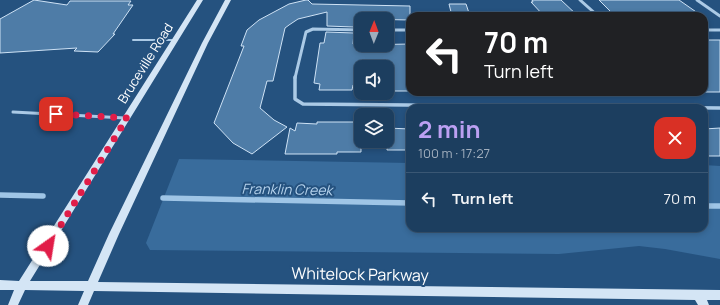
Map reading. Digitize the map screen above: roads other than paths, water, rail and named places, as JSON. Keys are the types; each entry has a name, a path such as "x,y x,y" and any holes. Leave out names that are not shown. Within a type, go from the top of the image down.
{"main road":[{"name":"Bruceville Road","path":"13,305 22,285 200,0"},
{"path":"82,305 202,50 228,0"},
{"name":"Whitelock Parkway","path":"0,285 720,295"},
{"path":"698,295 704,305"}],"street":[{"path":"580,0 594,12"},
{"path":"697,0 720,16"},
{"path":"354,30 314,29 306,32 293,88 295,99 303,104 406,106"},
{"path":"394,30 406,30"},
{"path":"708,30 720,30"},
{"path":"708,108 720,108"}],"lane":[{"path":"133,40 176,40"},
{"path":"13,112 127,118"}],"waterway":[{"name":"Franklin Creek","path":"0,195 43,196"},
{"name":"Franklin Creek","path":"163,198 406,203"},
{"name":"Franklin Creek","path":"708,206 720,206"}]}
